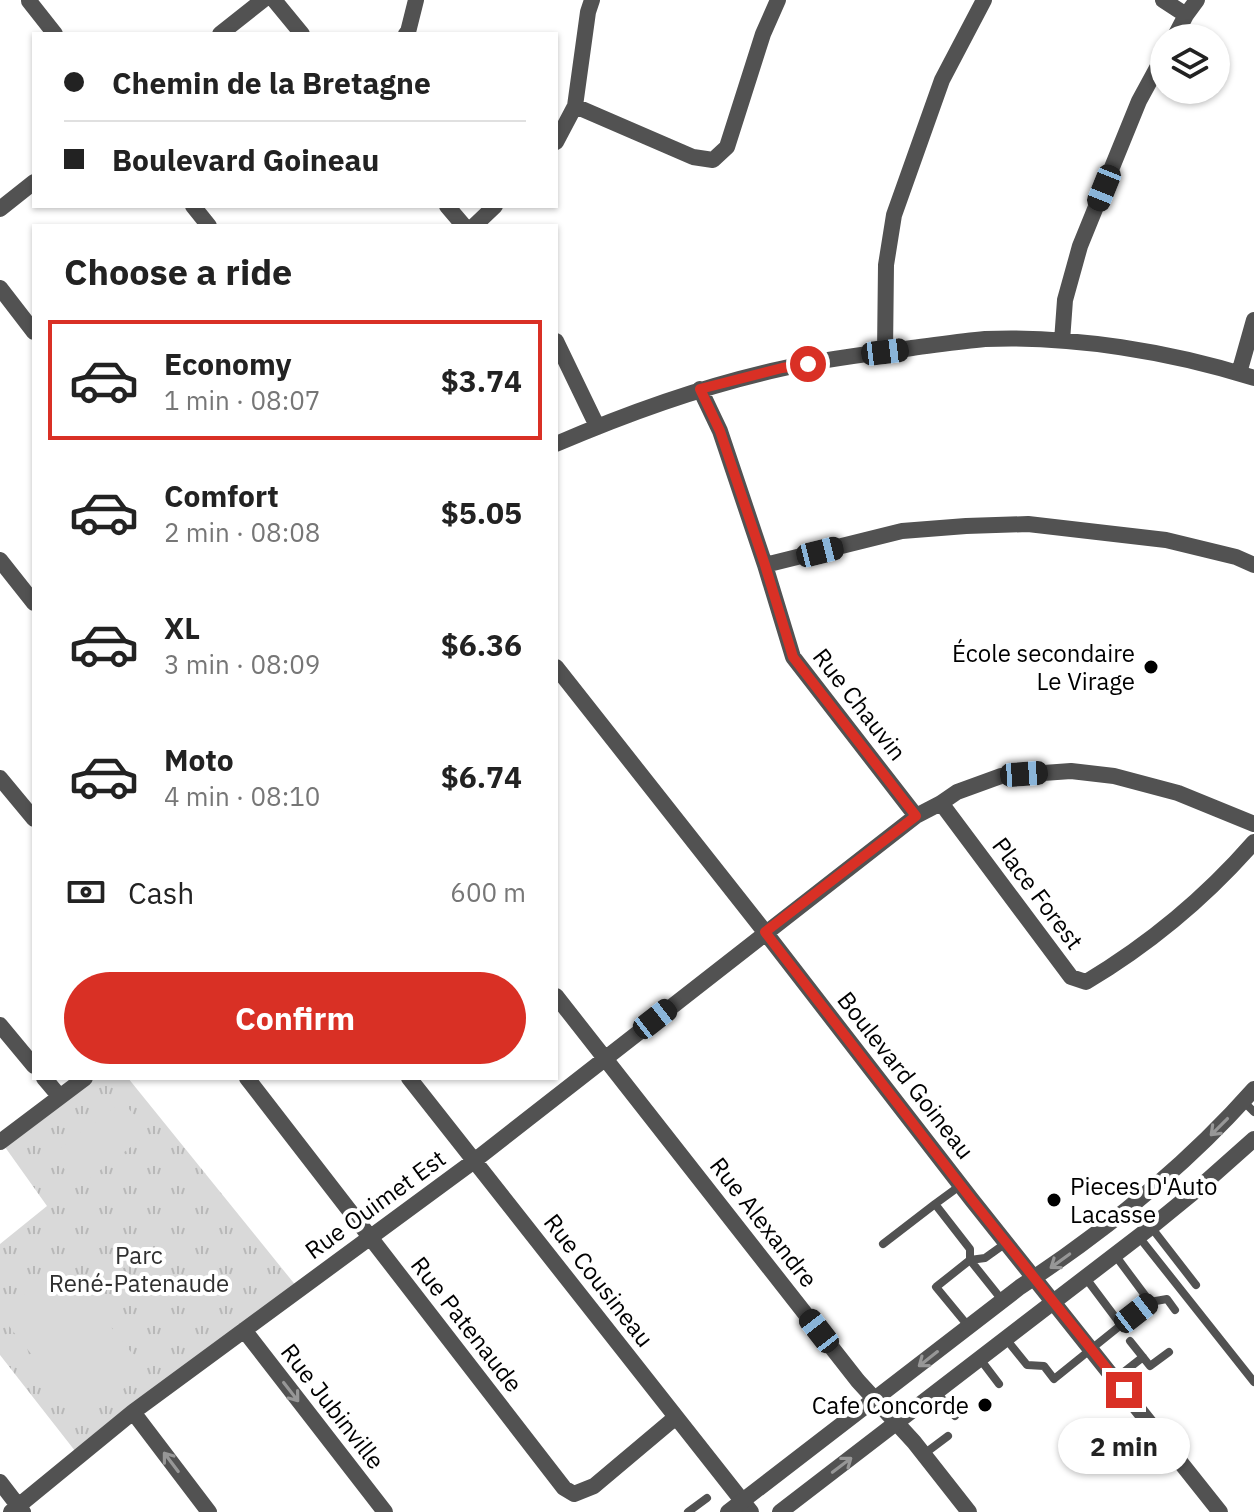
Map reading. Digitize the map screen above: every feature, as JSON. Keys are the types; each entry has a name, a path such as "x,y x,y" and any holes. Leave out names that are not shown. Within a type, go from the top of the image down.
{"street":[{"path":"223,32 263,0"},
{"path":"274,0 300,32"},
{"path":"408,32 416,0"},
{"path":"558,138 575,106 592,0"},
{"path":"575,106 693,157 713,160 727,147 763,34 778,0"},
{"path":"885,352 886,265 894,215 942,80 984,0"},
{"path":"1163,0 1186,15"},
{"path":"1181,24 1197,0"},
{"path":"29,1 53,32"},
{"path":"1062,341 1065,300 1080,246 1150,81"},
{"path":"0,209 32,184"},
{"path":"195,208 207,224"},
{"path":"449,208 462,224"},
{"path":"476,224 493,208"},
{"path":"0,288 32,329"},
{"path":"558,443 700,389 782,368 985,339 1062,341 1165,354 1247,376 1254,320"},
{"path":"558,345 597,426"},
{"name":"Rue Chauvin","path":"700,389 720,431 793,657 916,816"},
{"path":"765,565 902,531 1028,524 1166,540 1236,557 1254,565"},
{"path":"0,560 32,600"},
{"name":"Boulevard Goineau","path":"558,672 1220,1512"},
{"name":"Rue Ouimet Est","path":"18,1510 133,1412 474,1161 916,816 957,792 1001,776 1071,771 1114,776 1178,793 1254,824"},
{"path":"0,778 32,817"},
{"name":"Place Forest","path":"941,803 1071,977 1086,982 1123,960 1197,900 1229,871 1254,842"},
{"name":"Rue Alexandre","path":"558,999 858,1381 924,1454 969,1512"},
{"path":"0,1025 32,1064"},
{"path":"46,1080 60,1097"},
{"path":"0,1142 82,1080"},
{"name":"Rue Patenaude","path":"249,1080 564,1488 574,1494 594,1486 676,1417"},
{"name":"Rue Cousineau","path":"411,1080 747,1506"},
{"path":"728,1512 747,1506 875,1399 1002,1301 1055,1265 1156,1185 1250,1101"},
{"path":"780,1512 1115,1255 1254,1139"},
{"name":"Rue Jubinville","path":"244,1330 385,1512"},
{"path":"133,1412 209,1512"},
{"path":"0,1482 18,1510"}],"lane":[{"path":"883,1244 961,1185"},
{"path":"935,1204 970,1249 970,1260 1002,1301"},
{"path":"1144,1232 1196,1285"},
{"path":"1144,1232 1254,1382"},
{"path":"969,1327 936,1287 970,1260 985,1258 1006,1242"},
{"path":"1115,1255 1150,1302"},
{"path":"1085,1277 1121,1325"},
{"path":"1006,1339 1027,1365 1044,1366 1054,1379 1150,1302 1167,1299 1175,1310"},
{"path":"1130,1341 1150,1366 1169,1352"},
{"path":"1115,1379 1143,1357"},
{"path":"980,1359 999,1384"},
{"path":"937,1392 955,1416"},
{"path":"924,1454 948,1436"},
{"path":"691,1511 707,1498"}],"green space":[{"name":"Parc René-Patenaude","path":"84,1080 130,1080 297,1287 79,1456 0,1355 0,1244 47,1206 0,1140"},
{"path":"123,1101 148,1134 78,1187 53,1154"},
{"path":"61,1264 146,1371 84,1420 0,1315"}],"place":[{"name":"École secondaire Le Virage","path":"1151,667"},
{"name":"Pieces D'Auto Lacasse","path":"1054,1200"},
{"name":"Cafe Concorde","path":"985,1405"}],"route":[{"path":"808,364 700,389 720,431 793,657 916,816 765,932 972,1200 1124,1390"}]}
